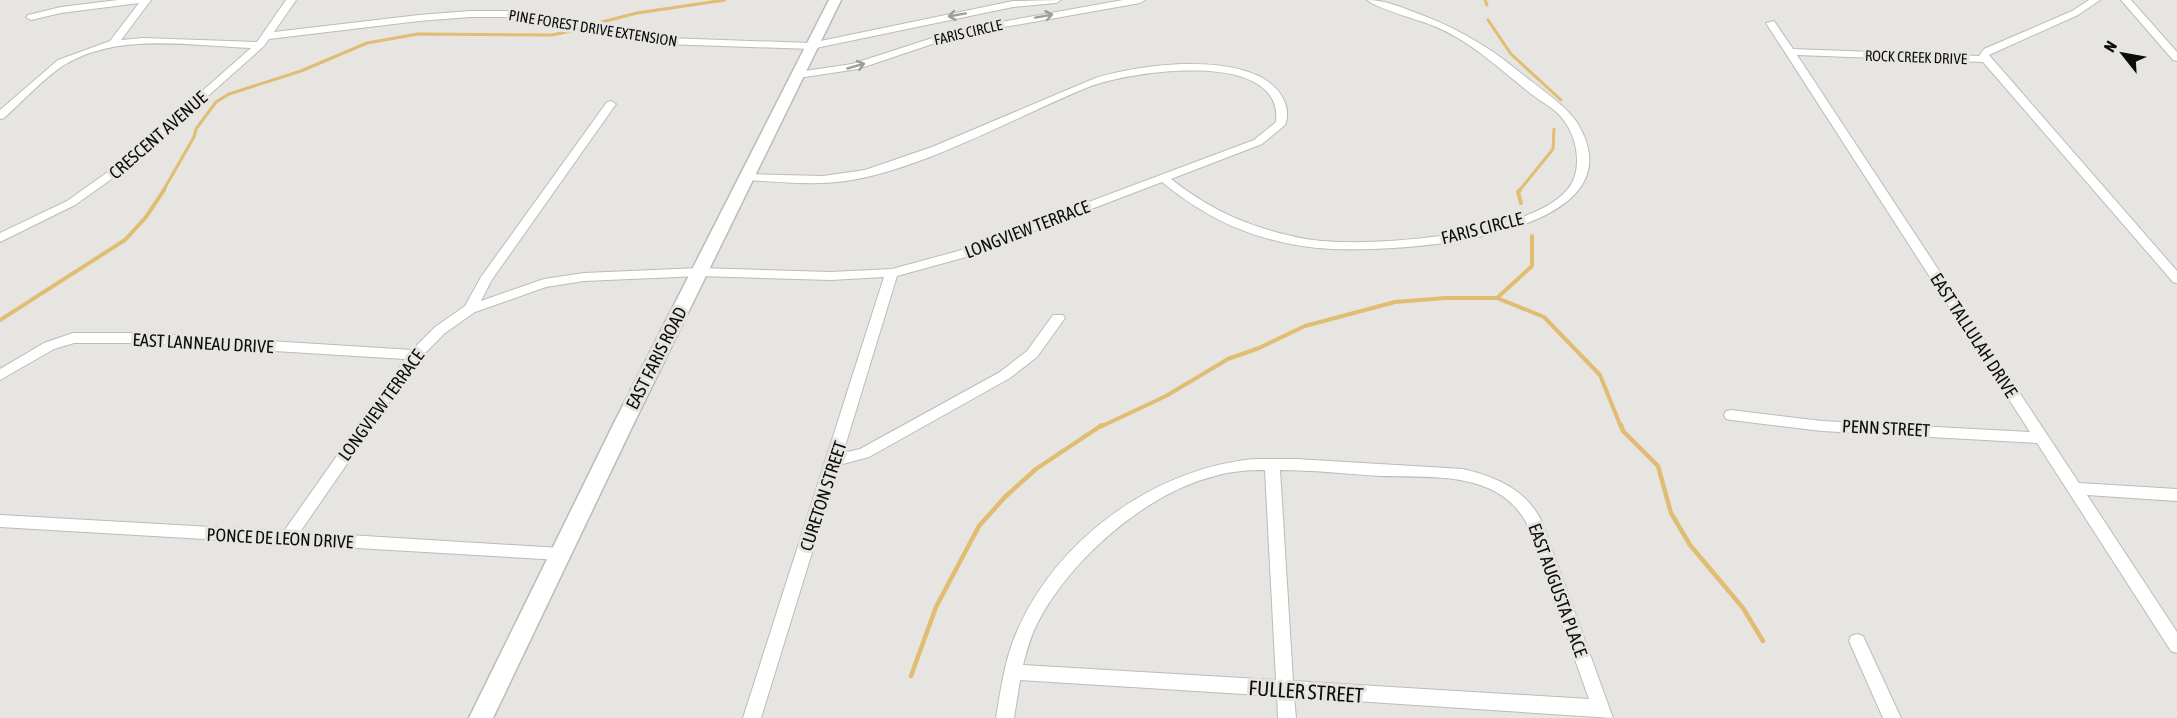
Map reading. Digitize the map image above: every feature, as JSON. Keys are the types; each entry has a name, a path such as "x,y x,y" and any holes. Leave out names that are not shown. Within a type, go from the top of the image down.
{"main road":[{"name":"EAST FARIS ROAD","path":"481,718 835,0"}],"street":[{"path":"31,17 61,10 140,0"},
{"path":"114,42 146,0"},
{"name":"CRESCENT AVENUE","path":"0,238 71,203 101,184 260,45 291,0"},
{"name":"FARIS CIRCLE","path":"811,46 1013,4 1056,0"},
{"name":"FARIS CIRCLE","path":"798,75 854,66 919,44 978,29 1140,0"},
{"name":"FARIS CIRCLE","path":"1162,178 1204,208 1229,220 1286,240 1328,245 1406,244 1470,234 1532,216 1558,203 1572,192 1579,180 1583,163 1577,135 1567,115 1501,63 1455,32 1372,0"},
{"name":"ROCK CREEK DRIVE","path":"1788,52 1986,59 1984,55 1988,51 2075,13 2095,0"},
{"path":"2126,0 2177,58"},
{"name":"PINE FOREST DRIVE EXTENSION","path":"268,36 419,18 501,14 550,20 666,41 811,46"},
{"name":"EAST TALLULAH DRIVE","path":"1771,23 2177,646"},
{"path":"0,116 62,62 88,50 114,42 260,45"},
{"path":"1986,59 2177,279"},
{"name":"LONGVIEW TERRACE","path":"288,538 415,355 440,330 470,309 555,281 584,277 700,272 809,276 892,273 962,254 1258,142 1273,132 1281,123 1283,112 1281,99 1266,85 1235,72 1198,68 1132,72 1089,84 904,162 870,172 836,179 813,180 746,177"},
{"path":"470,309 485,280 611,104"},
{"name":"CURETON STREET","path":"752,718 892,273"},
{"path":"834,461 864,453 1005,375 1032,354 1058,318"},
{"name":"EAST LANNEAU DRIVE","path":"0,375 49,346 73,338 142,338 415,355"},
{"name":"PENN STREET","path":"1731,415 1822,426 2042,438"},
{"path":"1272,465 1287,718"},
{"name":"EAST AUGUSTA PLACE","path":"1005,718 1020,644 1032,616 1047,593 1074,560 1120,518 1145,499 1169,487 1213,470 1272,465 1451,472 1470,476 1499,487 1516,499 1530,515 1602,713"},
{"path":"2074,488 2177,495"},
{"name":"PONCE DE LEON DRIVE","path":"0,521 560,554"},
{"path":"1857,641 1892,718"},
{"name":"FULLER STREET","path":"1013,672 1602,713"}],"waterway":[{"path":"594,24 637,13 725,0"},
{"path":"1485,0 1487,5"},
{"path":"1488,20 1511,54 1561,100"},
{"path":"163,191 194,137 196,129 216,102 229,94 301,71 367,43 418,34 552,35 576,30"},
{"path":"1519,191 1553,149 1554,129"},
{"path":"0,320 125,240 146,217 164,190"},
{"path":"1519,191 1521,203"},
{"path":"1497,298 1532,266 1532,236"},
{"path":"1100,427 1166,396 1228,359 1259,348 1305,326 1395,302 1446,298 1497,298"},
{"path":"1497,298 1544,317 1600,375 1621,427"},
{"path":"911,676 936,607 979,526 1005,497 1036,469 1102,425"},
{"path":"1621,425 1623,431 1658,466 1671,513 1690,545 1743,608 1763,641"}]}
